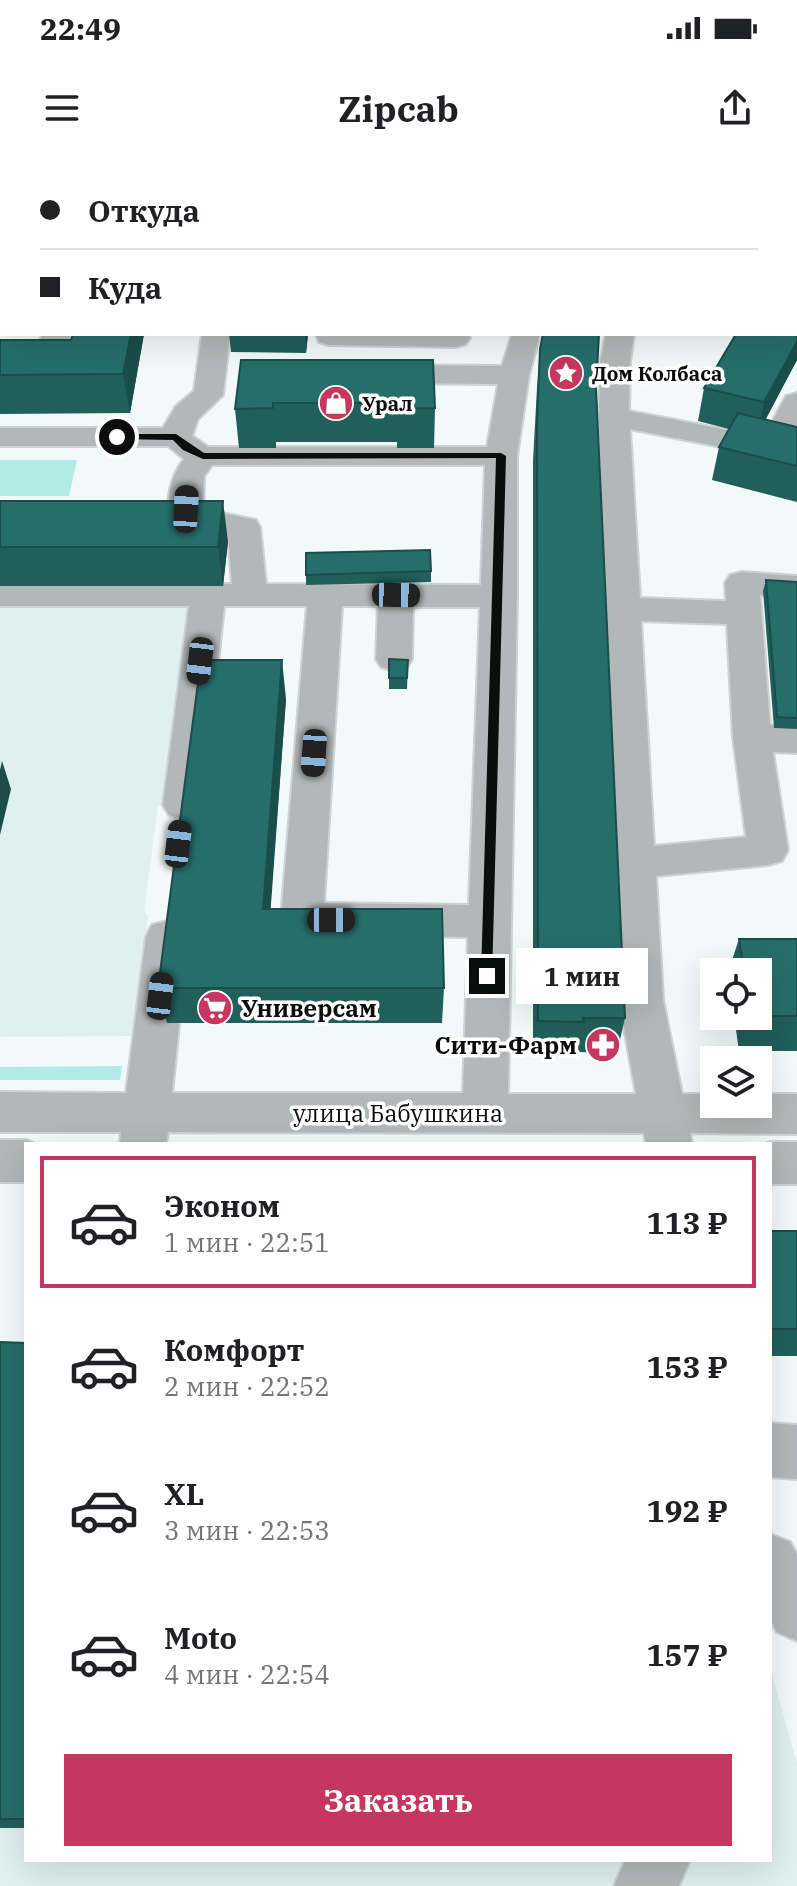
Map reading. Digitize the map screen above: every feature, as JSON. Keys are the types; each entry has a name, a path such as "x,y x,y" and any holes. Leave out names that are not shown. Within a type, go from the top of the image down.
{"street":[{"path":"0,357 30,356 53,345 56,336"},
{"path":"176,437 179,421 193,405 208,395 226,373 217,336"},
{"path":"485,1113 488,921 500,596 501,456 514,375 525,336"},
{"path":"620,336 615,362 614,419 641,1000 667,1129"},
{"path":"332,351 456,338"},
{"path":"332,351 514,375"},
{"path":"614,419 646,421 785,450 797,402"},
{"path":"0,437 176,437 186,448 203,456 501,456"},
{"path":"203,456 188,475 186,516 244,527 250,594"},
{"path":"634,863 768,850 752,737 742,583 797,587"},
{"path":"0,595 208,593 500,596"},
{"path":"179,835 208,593"},
{"path":"325,595 302,919 488,921"},
{"path":"394,659 396,595"},
{"path":"625,609 744,613"},
{"path":"752,737 797,740"},
{"path":"145,1128 172,898"},
{"name":"улица Бабушкина","path":"0,1112 145,1128 485,1113 667,1129 797,1114"},
{"path":"0,1161 24,1161"},
{"path":"772,1163 797,1163"},
{"path":"772,1450 797,1452"},
{"path":"772,1566 797,1612"},
{"path":"646,1886 658,1862"}],"shaded area":[{"path":"0,460 77,460 69,496 0,496"},
{"path":"190,604 165,804 158,806 144,911 148,916 132,1036 0,1037 0,607"},
{"path":"122,1066 120,1080 0,1080 0,1067"},
{"path":"0,1371 24,1371 24,1862 772,1862 772,1674 797,1764 797,1886 0,1886"}],"building":[{"path":"72,336 131,336 123,374 0,375 0,340 71,340"},
{"path":"543,336 599,336 596,388 625,1018 583,1018 584,1022 538,1021 537,422"},
{"path":"735,336 797,336 797,342 764,402 704,388"},
{"path":"241,360 433,360 435,408 397,409 397,403 273,403 273,408 235,409"},
{"path":"738,413 797,427 797,466 719,447"},
{"path":"0,501 223,501 218,547 0,547"},
{"path":"430,550 431,571 306,575 306,553"},
{"path":"766,580 797,582 797,718 777,717"},
{"path":"389,659 408,660 407,678 389,678"},
{"path":"201,660 282,660 263,909 442,909 444,988 158,988"},
{"path":"739,939 797,939 797,1016 772,1016 772,958 742,958"},
{"path":"772,1231 797,1231 797,1329 772,1329"},
{"path":"0,1342 24,1343 24,1819 0,1819"}],"place":[{"name":"Дом Колбаса","path":"566,373"},
{"name":"Урал","path":"336,403"},
{"name":"Универсам","path":"215,1008"},
{"name":"Сити-Фарм","path":"603,1045"}],"route":[{"path":"117,437 176,437 186,448 203,456 501,456 500,596 487,976"}]}
